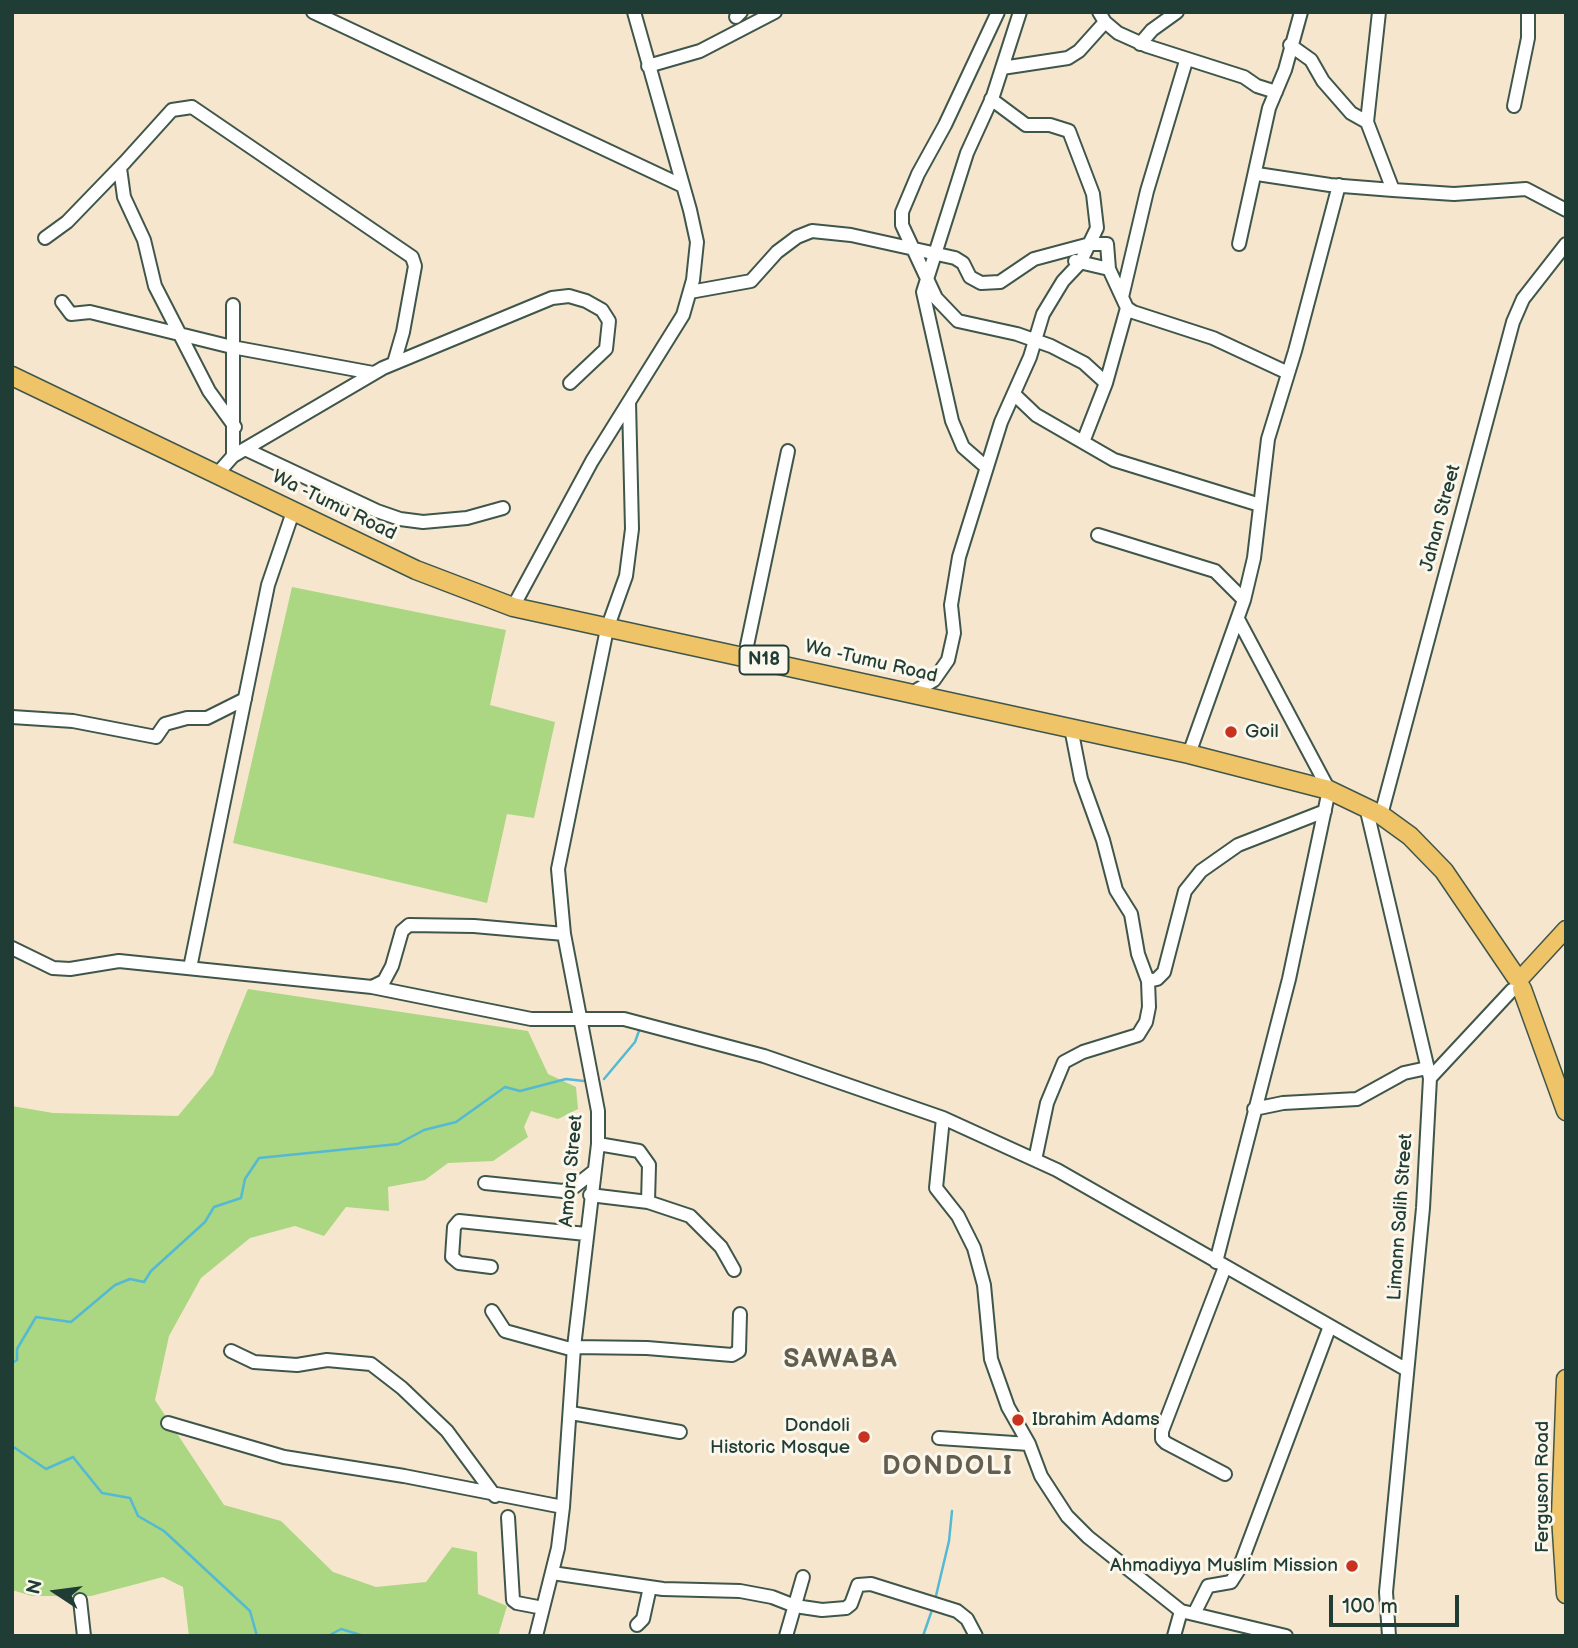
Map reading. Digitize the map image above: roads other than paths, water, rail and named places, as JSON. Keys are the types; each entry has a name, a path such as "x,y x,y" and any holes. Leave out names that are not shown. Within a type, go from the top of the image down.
{"highway":[{"name":"Wa -Tumu Road","path":"12,376 218,472 416,570 513,607 607,629 746,655 1189,754 1329,790 1374,811 1410,836 1444,872 1493,942 1517,984"},
{"name":"N18","path":"1517,984 1538,1030 1566,1111"},
{"name":"Ferguson Road","path":"1566,1379 1561,1516 1566,1594"}],"main road":[{"path":"1517,984 1566,929"}],"street":[{"path":"313,12 684,186"},
{"path":"513,607 592,461 683,315 690,292 697,242 684,186 634,12"},
{"path":"648,66 700,51 775,12"},
{"path":"998,12 902,212 902,225 936,298 958,321 1035,340 1084,363 1107,383"},
{"path":"986,467 963,447 952,421 925,312 923,292 933,253 967,153 992,99 1020,12"},
{"path":"1140,44 1152,30 1177,12"},
{"path":"1239,244 1257,174 1260,141 1285,70 1301,12"},
{"path":"1379,12 1367,122 1393,190"},
{"path":"1514,106 1528,38 1528,12"},
{"path":"1002,68 1068,58 1079,51 1102,17 1140,44 1186,61 1244,77 1257,86 1276,92"},
{"path":"1290,45 1311,60 1323,80 1350,113 1367,122"},
{"path":"1083,442 1107,383 1147,191 1186,61"},
{"path":"912,693 934,680 948,660 954,633 951,605 959,557 1001,422 1015,395 1043,314 1063,281 1080,262 1097,228 1097,213 1069,131 1050,125 1026,125 992,99"},
{"path":"45,239 67,222 172,110 192,107 412,257 415,266 403,332 394,363"},
{"path":"120,168 124,197 144,240 155,286 209,391 235,426"},
{"path":"1257,174 1339,185 1454,194 1526,189 1566,210"},
{"path":"1189,754 1244,600 1254,558 1268,439 1286,372 1298,340 1339,185"},
{"path":"690,292 751,281 776,253 812,231 911,248 960,260 974,281 994,284 1034,259 1090,244 1107,244 1109,269 1124,302 1155,321 1213,338 1286,372"},
{"name":"Jahan Street","path":"1374,811 1513,322 1523,299 1566,244"},
{"path":"1056,255 1109,269"},
{"path":"218,472 233,456 373,373 525,307 569,296 602,310 609,321 610,331 606,349 570,383"},
{"path":"62,302 71,314 90,312 233,347 373,373"},
{"path":"233,305 233,456"},
{"path":"1015,395 1037,415 1114,460 1260,505"},
{"name":"Amora Street","path":"536,1636 552,1573 564,1507 574,1349 598,1144 598,1111 564,934 558,869 607,629 626,576 632,529 629,402"},
{"path":"246,449 377,511 400,519 422,522 467,518 503,508"},
{"path":"746,655 788,451"},
{"path":"190,968 268,585 294,509"},
{"path":"1098,535 1215,571 1244,600"},
{"path":"1225,1474 1166,1443 1162,1439 1161,1431 1220,1264 1254,1109 1289,979 1329,790 1238,619"},
{"path":"12,717 73,720 156,737 165,724 187,718 206,718 245,699"},
{"path":"1035,1160 1047,1103 1064,1062 1083,1052 1138,1035 1146,1022 1149,1007 1148,981 1138,954 1131,914 1116,890 1103,840 1081,779 1071,728"},
{"path":"1148,981 1157,979 1164,972 1185,891 1201,871 1238,845 1325,811"},
{"name":"Limann Salih Street","path":"1374,811 1428,1073 1423,1208 1385,1592 1389,1636"},
{"path":"372,987 384,981 393,966 402,931 409,925 449,924 564,934"},
{"path":"12,942 12,948 53,968 71,969 120,961 372,987 531,1019 624,1018 764,1056 943,1118 1035,1160 1407,1370"},
{"path":"1254,1109 1283,1103 1357,1099 1404,1073 1428,1073 1517,984"},
{"path":"943,1118 936,1188 958,1216 974,1248 984,1286 991,1359 1007,1407 1029,1444 1041,1476 1067,1516 1088,1537 1188,1612 1286,1636"},
{"path":"598,1144 639,1151 645,1157 649,1165 648,1202"},
{"path":"485,1183 563,1191 575,1188 593,1172"},
{"path":"590,1195 648,1202 690,1216 721,1247 734,1270"},
{"path":"491,1267 459,1263 452,1257 454,1227 459,1221 586,1234"},
{"path":"492,1311 505,1331 574,1349 647,1348 732,1355 739,1351 740,1314"},
{"path":"1174,1636 1208,1586 1231,1583 1238,1571 1330,1326"},
{"path":"231,1351 254,1362 297,1365 327,1360 370,1364 402,1388 447,1431 495,1496"},
{"path":"571,1413 680,1432"},
{"path":"168,1423 284,1457 404,1476 495,1496 564,1507"},
{"path":"939,1438 1029,1444"},
{"path":"508,1517 513,1600 543,1608"},
{"path":"552,1573 650,1587 740,1591 772,1597 795,1606 822,1610 846,1608 851,1604 858,1585 871,1584 957,1611 967,1619 976,1636"},
{"path":"786,1636 803,1577"},
{"path":"637,1625 643,1619 650,1587"},
{"path":"80,1600 84,1636"}],"waterway":[{"path":"604,1079 635,1042 640,1028"},
{"path":"12,1363 17,1360 17,1349 36,1317 71,1322 115,1285 130,1279 144,1282 151,1271 205,1222 214,1207 241,1198 245,1179 259,1158 398,1144 424,1130 456,1122 505,1087 520,1091 566,1079 584,1081"},
{"path":"12,1446 46,1469 73,1457 102,1493 130,1498 138,1516 164,1531 250,1611 257,1636"},
{"path":"935,1600 949,1541 952,1511"},
{"path":"923,1636 933,1607"},
{"path":"328,1636 341,1629 364,1636"}],"place":[{"name":"Goil","path":"1231,732"},
{"name":"Ibrahim Adams","path":"1018,1420"},
{"name":"Dondoli Historic Mosque","path":"864,1437"},
{"name":"Ahmadiyya Muslim Mission","path":"1352,1566"}],"district":[{"name":"SAWABA","path":"841,1360"},
{"name":"DONDOLI","path":"948,1467"}]}
